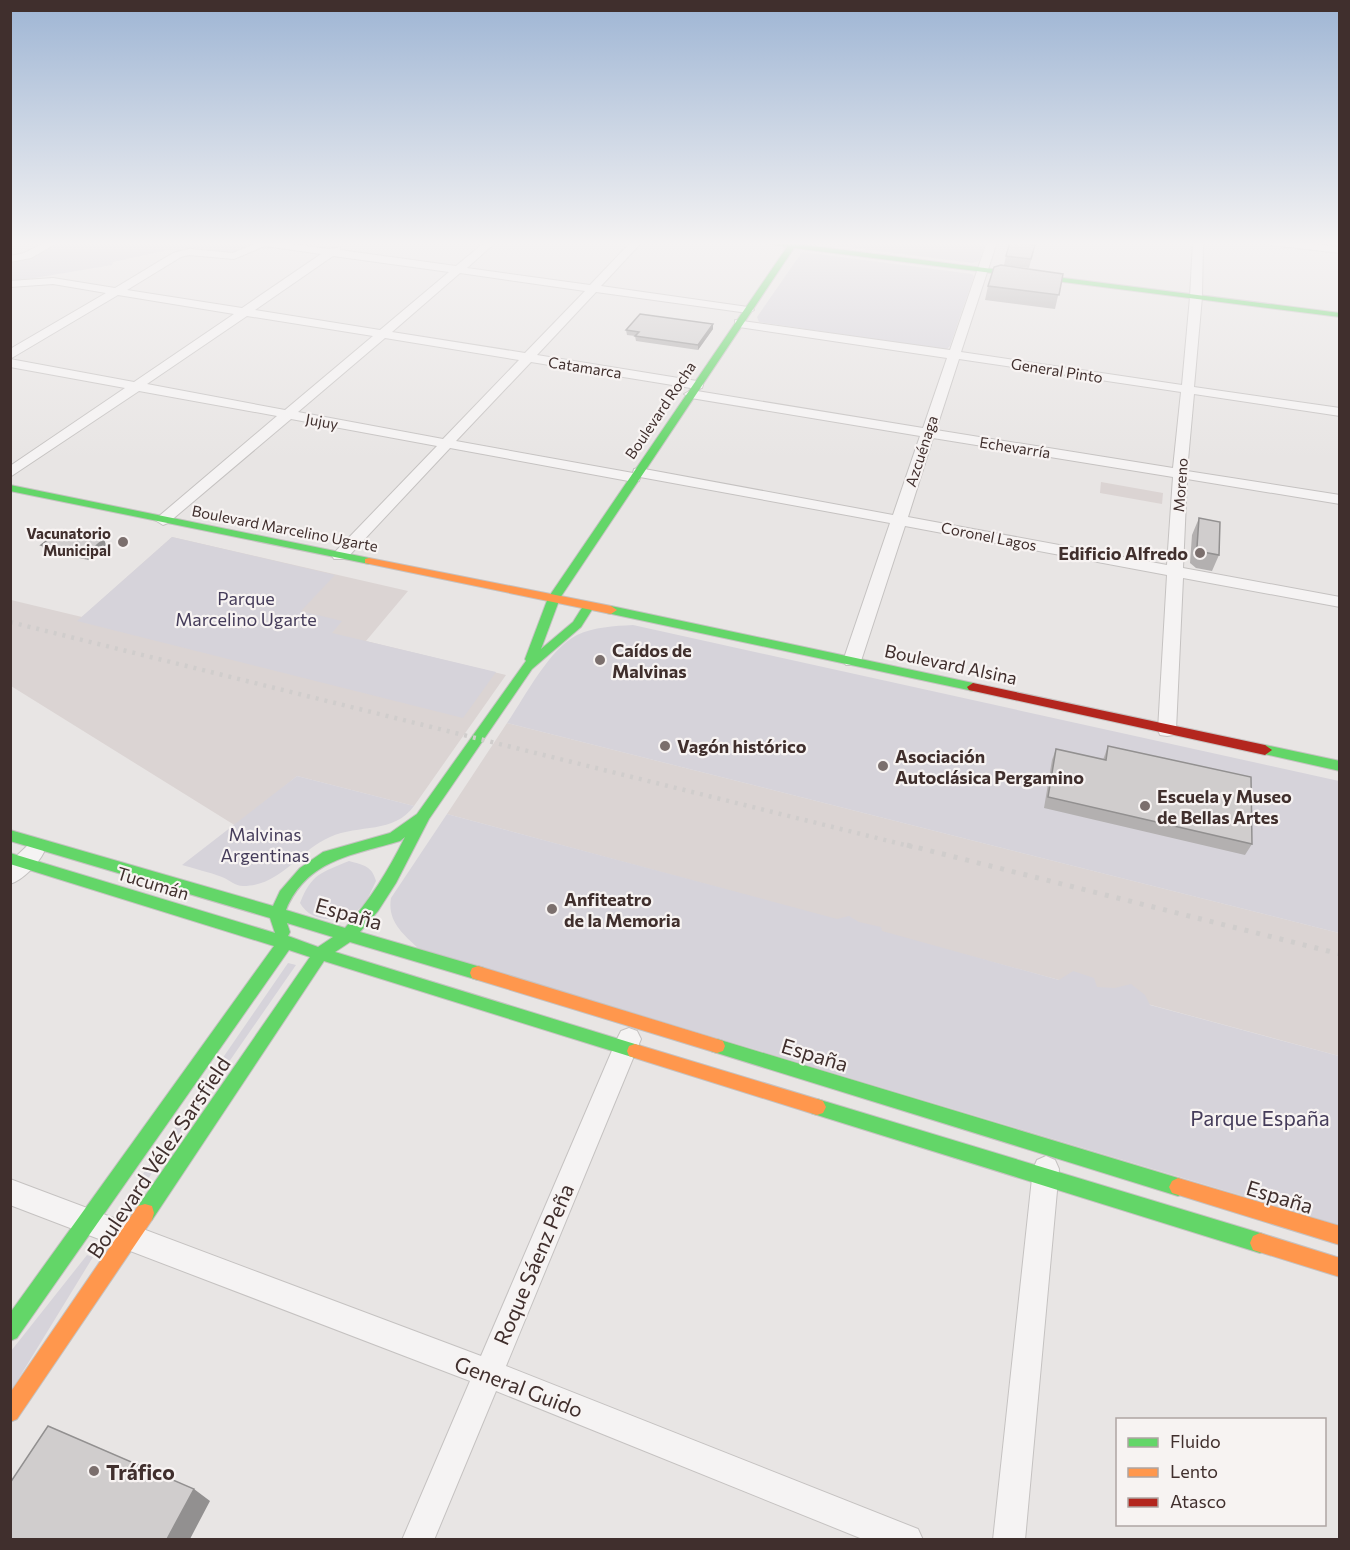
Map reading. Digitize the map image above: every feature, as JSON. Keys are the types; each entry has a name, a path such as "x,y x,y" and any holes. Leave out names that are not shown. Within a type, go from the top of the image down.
{"main road":[{"name":"Boulevard Rocha","path":"528,666 554,598 745,314"},
{"name":"Boulevard Marcelino Ugarte","path":"10,488 554,598"},
{"name":"Boulevard Alsina","path":"554,598 1340,766"},
{"path":"286,942 277,915 285,895 315,864 339,851 395,837 423,816 528,666 577,624 589,605"},
{"name":"Boulevard Vélez Sarsfield","path":"10,1412 321,953 349,934 374,907 423,816"},
{"name":"Tucumán","path":"10,835 277,915"},
{"name":"Tucumán","path":"15,865 286,942"},
{"name":"España","path":"277,915 349,934 631,1035 1045,1177 1340,1268"},
{"name":"Boulevard Vélez Sarsfield","path":"10,1331 286,942"},
{"name":"España","path":"286,942 1049,1147 1340,1236"}],"street":[{"path":"10,355 78,314"},
{"path":"10,473 241,314"},
{"name":"Catamarca","path":"259,314 528,358 694,389"},
{"path":"163,520 405,314"},
{"path":"340,556 569,314"},
{"name":"Azcuénaga","path":"852,661 968,314"},
{"name":"Moreno","path":"1167,729 1180,474 1195,314"},
{"name":"General Pinto","path":"739,323 1340,412"},
{"name":"Jujuy","path":"10,363 446,444 636,475"},
{"name":"Echevarría","path":"694,389 927,432 1340,500"},
{"name":"Coronel Lagos","path":"636,475 899,520 1340,602"},
{"path":"15,865 41,844"},
{"name":"Roque Sáenz Peña","path":"418,1539 631,1035"},
{"path":"1009,1539 1049,1147"},
{"name":"General Guido","path":"10,1192 487,1373 907,1539"}],"shaded area":[{"path":"1101,482 1163,493 1162,504 1100,493"},
{"path":"172,537 408,591 366,641 506,675 414,806 297,776 236,826 11,686 11,600 82,617"},
{"path":"507,723 1339,933 1339,1056 447,814"}],"green space":[{"path":"759,314 961,314 947,349 759,322 757,317"},
{"name":"Parque Marcelino Ugarte","path":"172,537 335,575 301,611 342,621 332,633 496,672 463,718 77,621"},
{"path":"633,625 1339,781 1339,933 507,723 547,662 567,642 590,630"},
{"name":"Malvinas Argentinas","path":"297,776 414,806 397,821 330,837 309,850 279,874 256,884 240,886 217,875 182,865"},
{"name":"Parque España","path":"447,814 837,919 849,916 859,922 881,927 882,931 1059,980 1073,971 1094,978 1097,987 1115,988 1131,984 1145,995 1150,1005 1339,1056 1339,1225 418,948 397,926 391,914 391,898"},
{"path":"349,861 367,867 376,881 362,906 347,916 329,919 312,915 305,910 300,903 313,880 318,875"},
{"path":"288,963 296,965 130,1205 123,1203"},
{"path":"87,1255 93,1257 11,1391 11,1351"}],"building":[{"path":"640,314 713,324 698,345 635,336 639,332 626,330"},
{"path":"1199,518 1220,522 1219,555 1203,552 1197,547"},
{"path":"60,530 104,539 85,555 41,545"},
{"name":"Escuela y Museo de Bellas Artes","path":"1108,746 1251,777 1252,844 1048,797 1056,749 1106,760"},
{"name":"Tráfico","path":"48,1426 194,1489 167,1539 10,1539 10,1483"}],"railway":[{"path":"10,622 913,847"},
{"path":"907,845 1340,954"}],"traffic: fast":[{"path":"531,659 554,598 745,314"},
{"path":"1335,314 1340,315"},
{"path":"10,488 369,561"},
{"path":"145,1213 321,953 349,934 373,907 391,879 423,816 528,666 577,624 589,605"},
{"path":"611,610 973,687"},
{"path":"1265,750 1340,766"},
{"path":"282,932 277,915 285,895 305,872 328,856 395,837 420,818"},
{"path":"10,835 478,973"},
{"path":"10,858 635,1051"},
{"path":"10,1331 286,942"},
{"path":"717,1046 1178,1187"},
{"path":"817,1107 1260,1243"}],"traffic: slow":[{"path":"369,561 611,610"},
{"path":"478,973 717,1046"},
{"path":"635,1051 817,1107"},
{"path":"1178,1187 1340,1236"},
{"path":"10,1412 145,1213"},
{"path":"1260,1243 1340,1268"}],"traffic: jam":[{"path":"973,687 1265,750"}],"place":[{"name":"Vacunatorio Municipal","path":"123,542"},
{"name":"Edificio Alfredo","path":"1200,553"},
{"name":"Caídos de Malvinas","path":"600,660"},
{"name":"Vagón histórico","path":"665,746"},
{"name":"Asociación Autoclásica Pergamino","path":"883,766"},
{"name":"Escuela y Museo de Bellas Artes","path":"1145,806"},
{"name":"Anfiteatro de la Memoria","path":"552,909"},
{"name":"Tráfico","path":"94,1471"}]}
